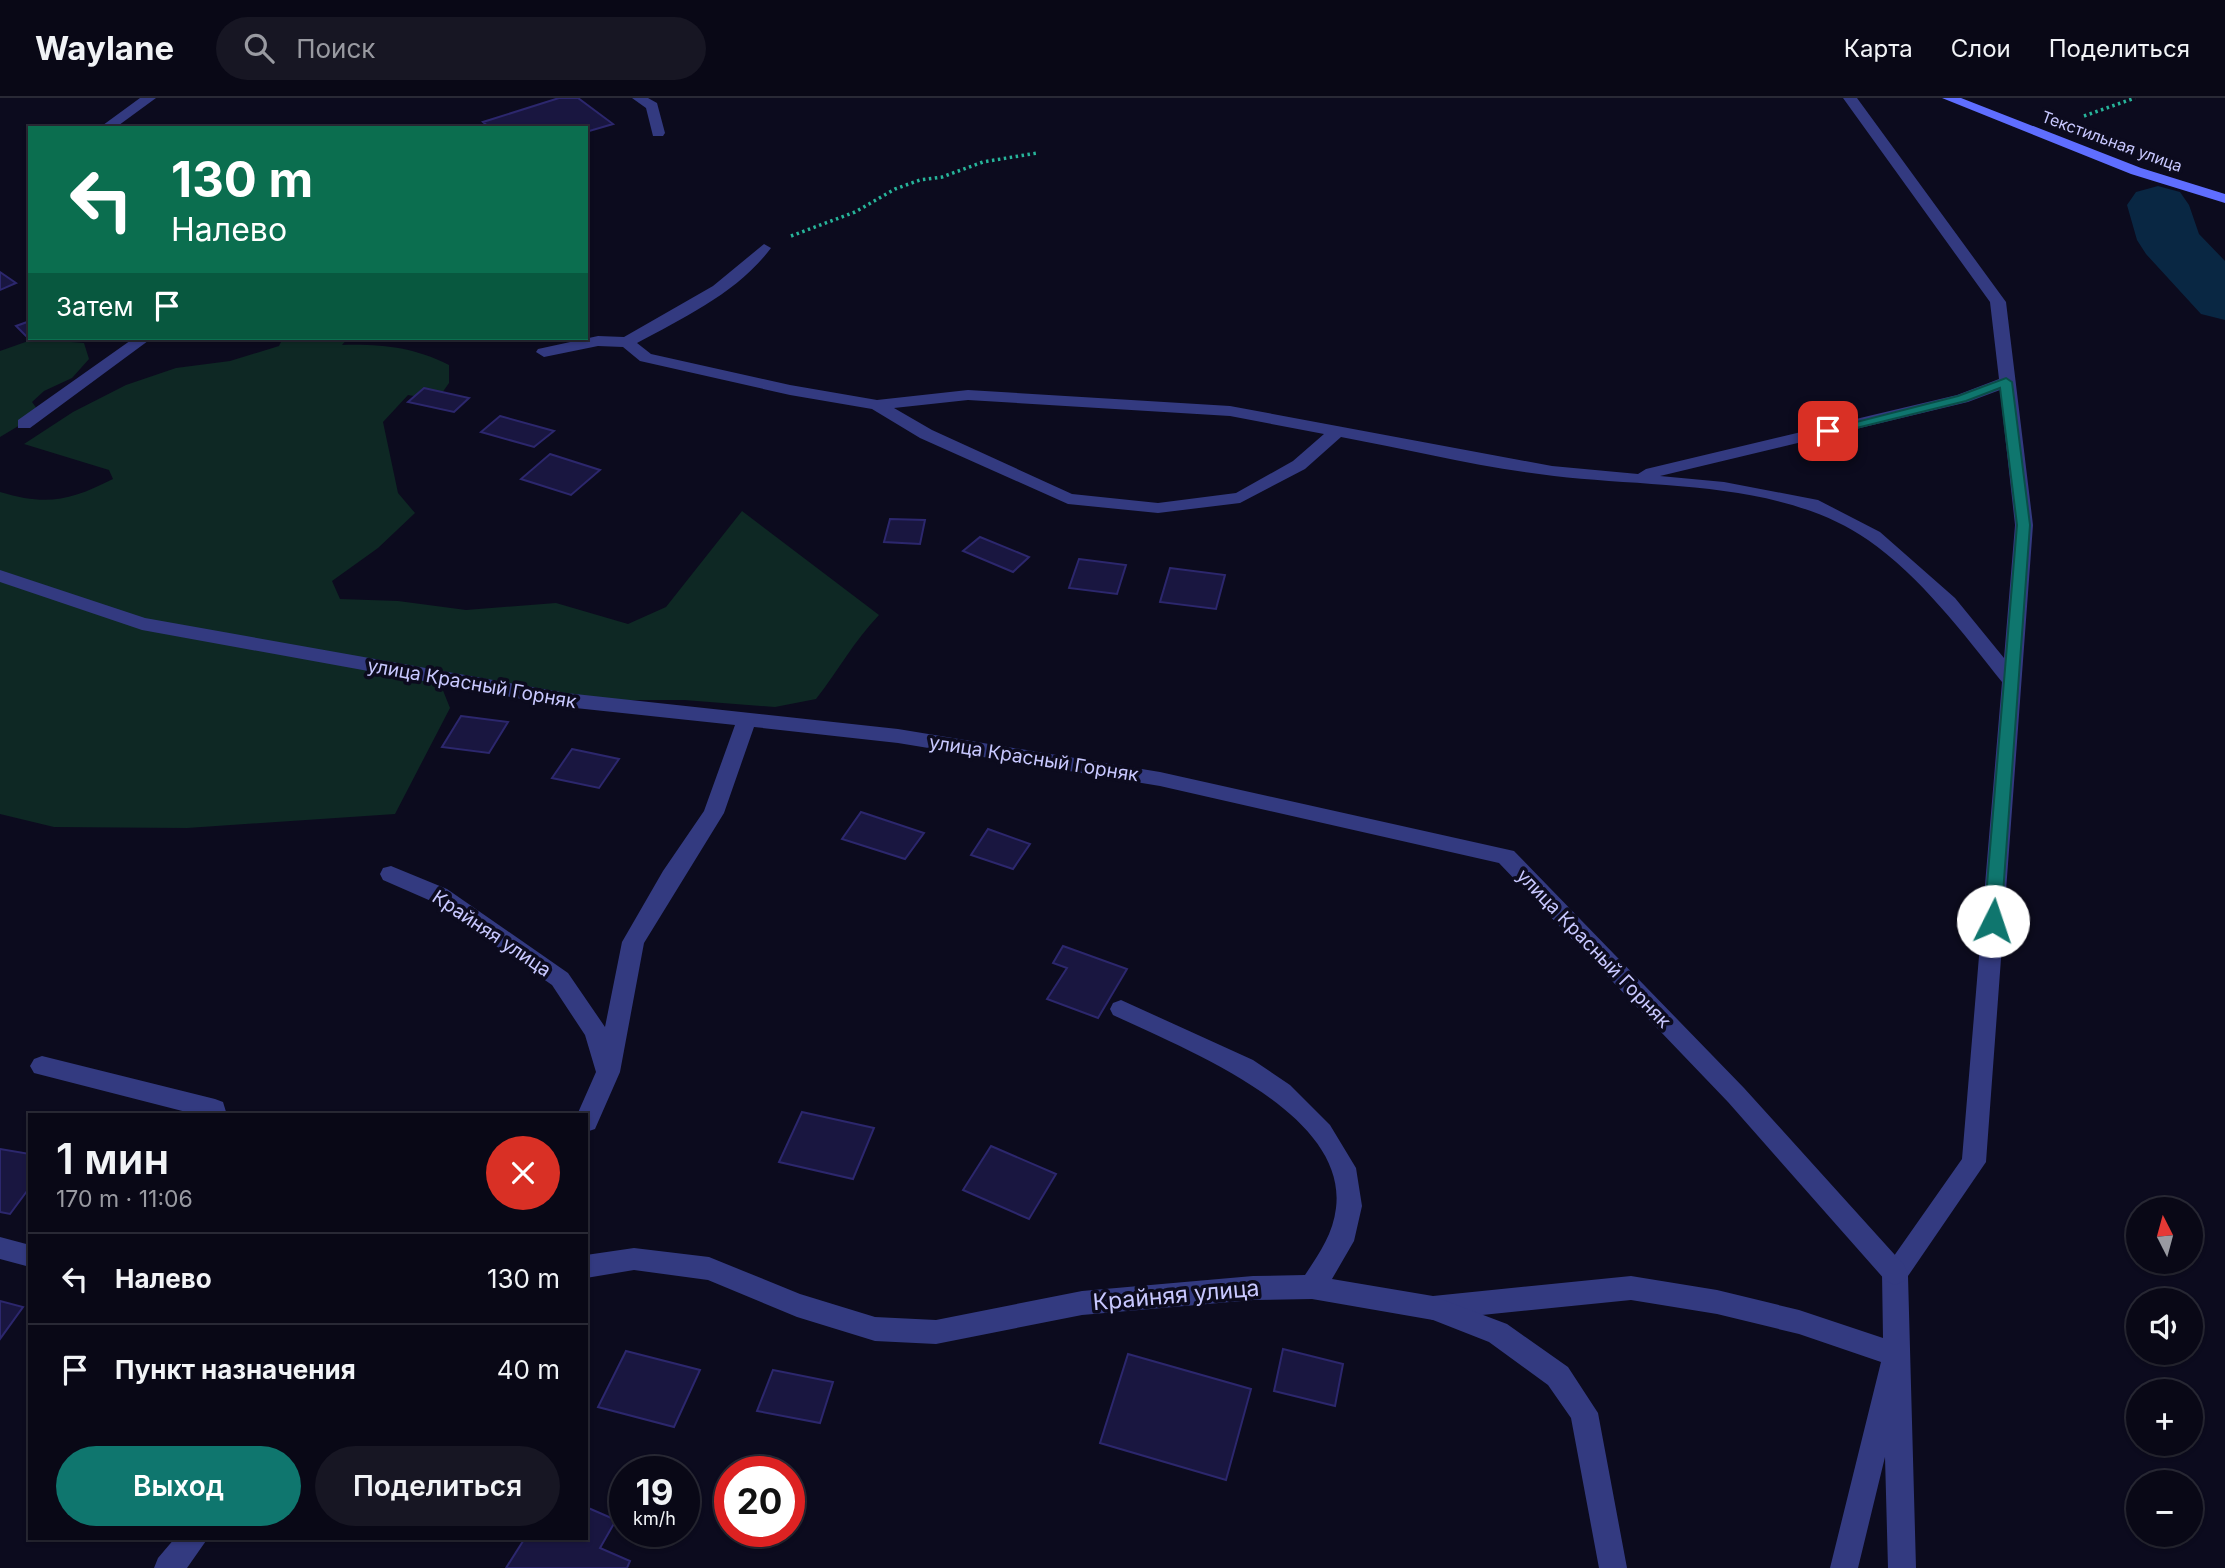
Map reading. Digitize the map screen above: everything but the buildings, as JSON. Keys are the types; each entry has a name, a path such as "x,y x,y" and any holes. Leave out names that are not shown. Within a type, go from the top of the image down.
{"main road":[{"name":"Текстильная улица","path":"1949,98 2136,171 2225,199"}],"street":[{"path":"109,126 149,98"},
{"path":"639,98 652,106 658,133"},
{"path":"1850,98 1998,302 2024,525 1974,1161 1895,1273 1902,1568"},
{"path":"544,352 598,341 627,342 661,325 746,271 764,248"},
{"path":"24,424 142,340"},
{"path":"627,342 646,358 790,390 877,405 968,395 1230,411 1552,471 1724,487 1812,504 1874,536 1948,602 2011,680"},
{"path":"1626,478 1962,399 2006,382"},
{"path":"877,405 926,435 1069,499 1158,508 1240,498 1299,465 1337,431"},
{"name":"улица Красный Горняк","path":"0,576 142,624 566,700 898,736 1160,779 1506,857 1735,1095 1895,1273"},
{"path":"588,1117 608,1072 633,942 671,877 714,813 747,719"},
{"name":"Крайняя улица","path":"391,874 439,895 560,979 596,1031 608,1072"},
{"path":"1121,1009 1245,1067 1282,1092 1321,1132 1344,1168 1349,1206 1341,1241 1312,1287"},
{"path":"42,1066 215,1109 215,1113"},
{"path":"0,1248 28,1255"},
{"name":"Крайняя улица","path":"588,1267 634,1259 709,1269 797,1304 875,1329 936,1332 1011,1320 1082,1303 1253,1288 1312,1287 1433,1308 1498,1334 1558,1376 1584,1413 1613,1568"},
{"path":"1433,1308 1631,1288 1717,1302 1799,1322 1896,1355"},
{"path":"1844,1568 1896,1355"},
{"path":"168,1568 192,1540"}],"path":[{"path":"2073,120 2135,98"},
{"path":"764,248 832,218 855,212 895,189 920,180 942,177 983,162 1037,153"}],"green space":[{"path":"31,340 84,343 89,359 72,378 44,391 32,402 40,413 0,437 0,351"},
{"path":"282,340 346,340 342,345 397,348 423,354 449,365 449,383 437,400 408,395 383,422 398,493 415,513 378,548 332,581 340,599 398,601 466,610 556,603 628,624 666,607 742,511 879,615 816,699 775,707 684,700 566,700 438,678 450,708 395,814 187,828 54,827 0,814 0,492 31,499 58,499 113,479 109,470 24,444 73,412 126,385 176,368 230,361 279,346"}],"waterway":[{"path":"2158,205 2169,240 2225,300"}],"route":[{"path":"1828,431 1962,399 2006,382 2024,525 1993,921"}]}
